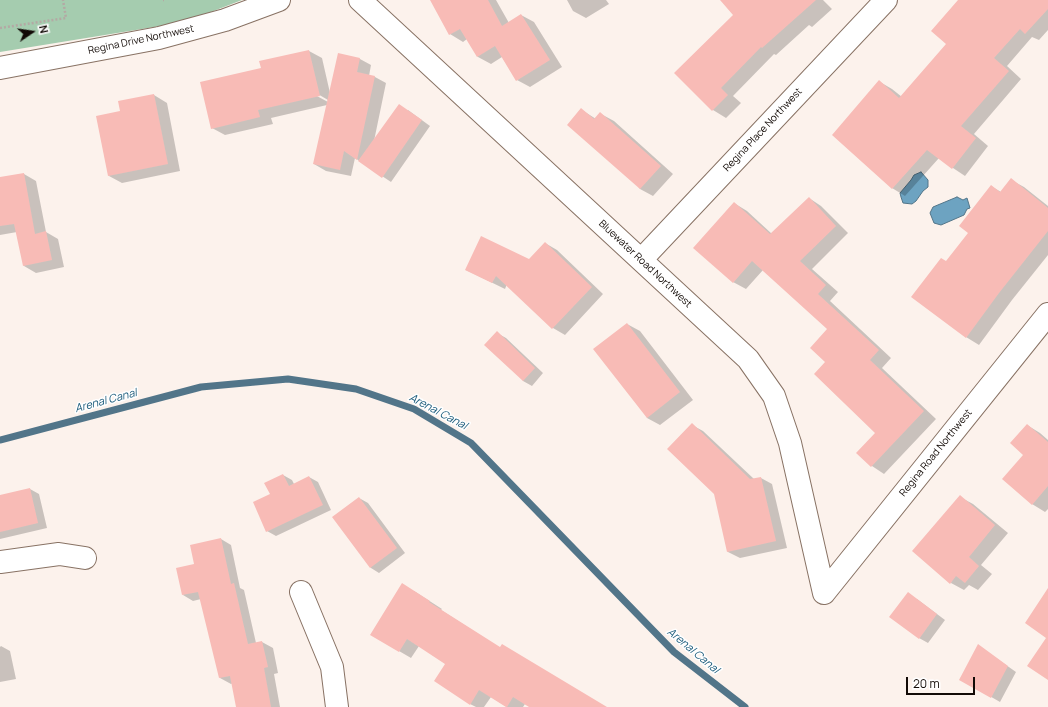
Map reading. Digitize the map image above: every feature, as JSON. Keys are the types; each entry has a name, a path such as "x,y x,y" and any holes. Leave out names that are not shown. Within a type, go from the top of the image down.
{"street":[{"name":"Regina Drive Northwest","path":"0,68 159,38 225,20 279,0"},
{"name":"Bluewater Road Northwest","path":"360,0 748,359 774,396 790,443 824,593"},
{"name":"Regina Place Northwest","path":"641,260 886,0"},
{"name":"Regina Road Northwest","path":"824,593 1048,314"},
{"path":"0,562 59,554 85,558"},
{"path":"301,592 332,667 337,707"}],"path":[{"path":"0,28 66,18 63,0"}],"green space":[{"path":"0,0 242,0 185,22 0,52"}],"water":[{"path":"921,172 928,180 928,187 912,204 903,203 900,193 914,175"},
{"path":"957,197 963,200 967,198 970,208 967,209 964,215 941,225 934,223 930,213 933,207"}],"building":[{"path":"430,0 488,0 502,26 521,14 550,60 516,81 495,46 477,57 460,29 449,35"},
{"path":"720,0 816,0 762,48 761,47 721,88 728,95 712,111 674,73 733,15"},
{"path":"958,0 1048,0 1048,9 1025,34 1020,29 994,58 1009,71 961,126 976,138 952,169 927,150 892,189 832,135 879,80 899,98 946,44 931,31"},
{"path":"309,50 320,96 258,110 260,117 211,129 200,82 261,68 259,61"},
{"path":"338,53 360,58 357,72 375,76 357,160 344,151 340,170 313,164"},
{"path":"154,94 168,164 108,176 96,116 120,111 118,101"},
{"path":"399,104 422,120 382,178 358,161"},
{"path":"581,108 594,119 600,112 661,166 640,189 567,125"},
{"path":"24,173 35,234 46,231 52,260 23,266 14,224 0,226 0,177"},
{"path":"1011,178 1048,208 1048,231 966,338 911,297 941,258 946,261 968,233 959,226 991,185 1000,192"},
{"path":"809,197 836,226 800,261 826,285 818,294 879,350 870,360 924,411 871,467 856,453 875,433 814,374 825,362 810,348 827,329 752,261 733,283 693,248 734,202 770,234"},
{"path":"481,236 529,259 545,242 592,287 552,329 496,276 492,283 465,270"},
{"path":"627,323 680,392 647,418 593,349"},
{"path":"497,331 535,368 523,381 484,345"},
{"path":"692,423 750,479 761,477 776,541 727,552 714,494 667,449"},
{"path":"1027,424 1048,442 1048,486 1032,505 1002,479 1023,455 1010,443"},
{"path":"283,474 289,486 309,476 323,505 266,532 253,502 270,494 264,483"},
{"path":"30,488 38,523 0,532 0,495"},
{"path":"960,495 995,525 969,557 979,566 965,583 956,576 950,584 912,551"},
{"path":"359,497 397,548 370,568 332,517"},
{"path":"221,538 231,584 234,583 248,644 262,641 268,667 264,668 271,707 236,707 230,676 219,678 198,592 182,595 176,568 194,564 190,545"},
{"path":"402,583 500,647 502,644 607,707 529,707 513,697 506,707 479,690 470,705 434,681 445,664 407,639 399,652 370,635"},
{"path":"1048,588 1048,680 1027,666 1046,638 1025,623"},
{"path":"908,592 937,614 919,639 889,617"},
{"path":"978,644 1008,666 991,698 959,680"}],"waterway":[{"name":"Arenal Canal","path":"0,440 201,387 288,379 356,389 414,409 471,443 674,652 745,707"}]}
